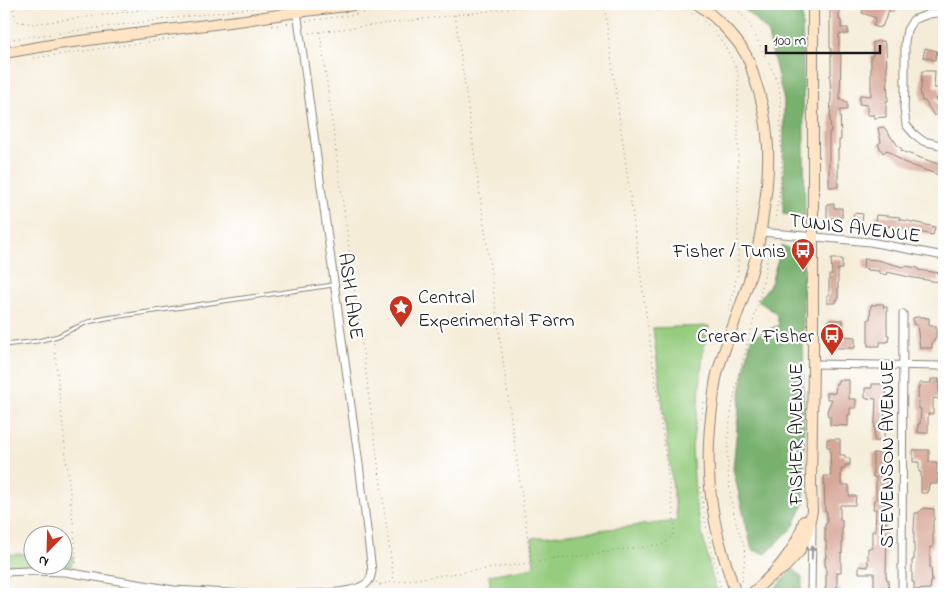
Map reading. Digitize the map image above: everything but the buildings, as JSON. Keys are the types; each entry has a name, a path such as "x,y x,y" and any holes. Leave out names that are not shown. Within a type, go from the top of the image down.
{"street":[{"path":"4,53 57,44 245,20 296,8 362,4"},
{"path":"697,4 735,39 747,56 759,90 765,115 769,147 768,186 754,266 719,365 712,401 709,436 710,490 713,512 736,594"},
{"name":"FISHER AVENUE","path":"811,594 813,4"},
{"name":"ASH LANE","path":"296,8 359,464 371,560 372,571 370,579"},
{"path":"944,12 929,14 913,20 907,30 905,42 906,86 904,108 906,125 914,134 924,141 944,146"},
{"name":"TUNIS AVENUE","path":"761,232 870,242 944,256"},
{"name":"STEVENSON AVENUE","path":"902,594 903,314"},
{"path":"813,364 944,366"},
{"path":"751,594 781,564 800,534 811,483"},
{"path":"770,577 784,568 799,552 806,537 812,511"},
{"path":"4,572 65,572 174,590 247,594"},
{"path":"728,594 729,572"},
{"path":"278,594 323,593 360,587 370,579"}],"lane":[{"path":"4,345 38,341 58,336 88,322 107,318 334,285"}],"path":[{"path":"13,4 15,21 33,24 186,4"},
{"path":"124,4 125,12"},
{"path":"4,40 289,4"},
{"path":"300,34 546,4"},
{"path":"370,579 380,584 531,563 664,544 672,537 675,527 604,4"},
{"path":"633,4 661,10"},
{"path":"679,4 699,16"},
{"path":"455,15 531,563"},
{"path":"704,22 716,32 731,56 738,73 738,271 726,317"},
{"path":"320,32 394,582"},
{"path":"742,583 745,557 744,546 738,530 732,498 728,466 728,444 736,385 755,314 771,239"},
{"path":"53,337 76,550 76,574"},
{"path":"701,420 703,401"},
{"path":"700,485 705,521 722,594"},
{"path":"380,584 381,594"}],"green space":[{"path":"739,4 802,4 805,217 783,214 784,101 767,31"},
{"path":"782,245 791,250 803,247 804,505 793,527 766,554 752,550 733,469 741,387 751,338 779,325 776,313 758,301 771,283"},
{"path":"709,326 703,351 692,447 696,507 718,594 491,594 489,575 534,567 532,538 677,521 653,328"},
{"path":"22,554 22,567 4,567 4,555"},
{"path":"793,568 802,578 802,594 770,594"}],"place":[{"name":"Fisher / Tunis","path":"803,271"},
{"name":"Central Experimental Farm","path":"401,328"},
{"name":"Crerar / Fisher","path":"832,356"}]}
